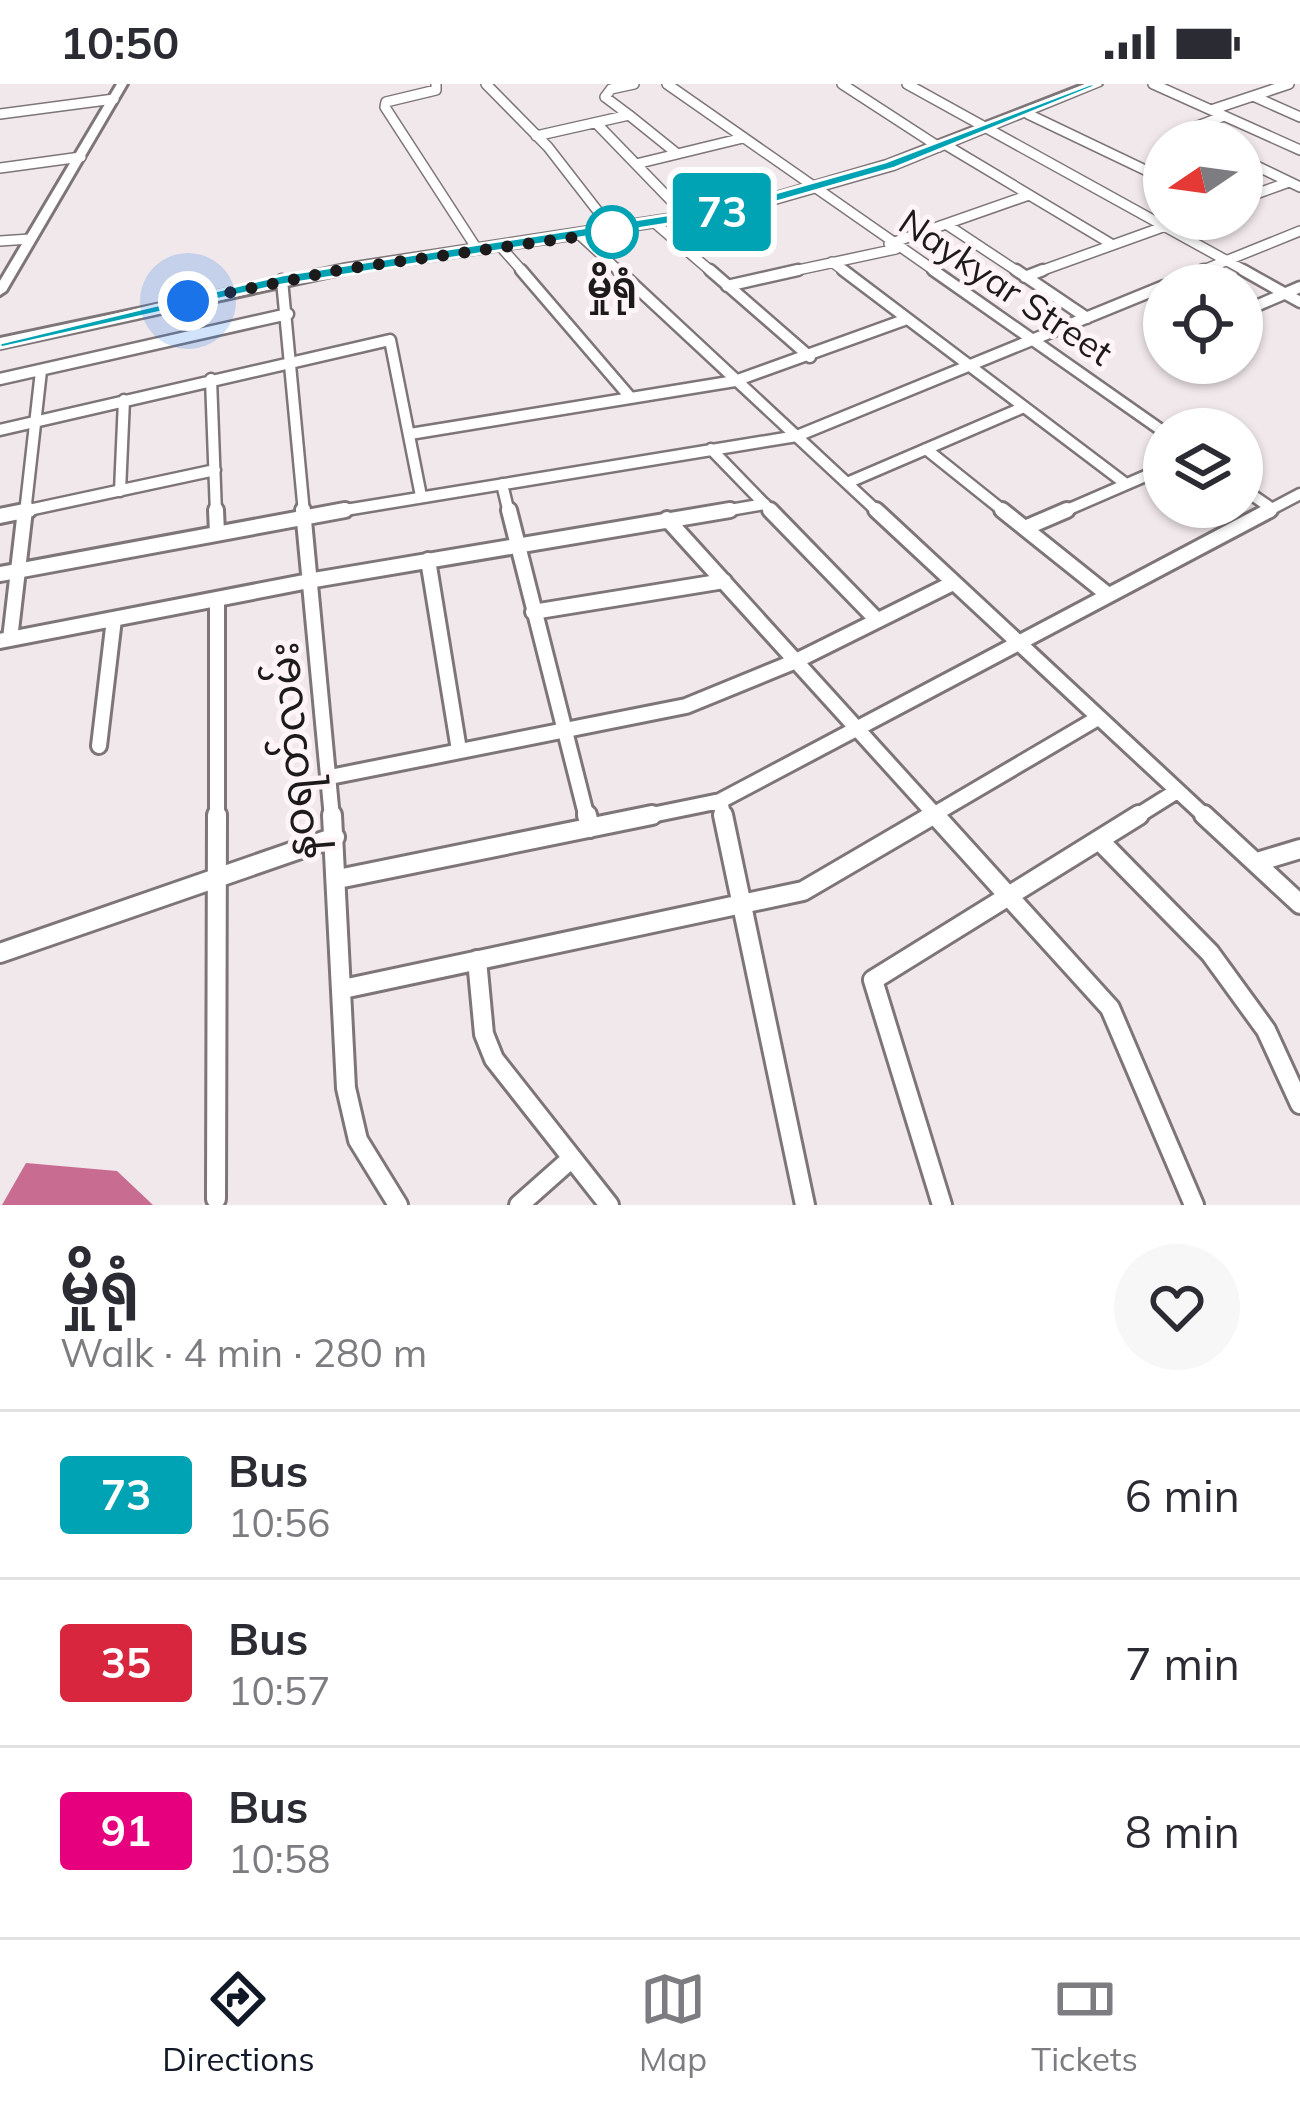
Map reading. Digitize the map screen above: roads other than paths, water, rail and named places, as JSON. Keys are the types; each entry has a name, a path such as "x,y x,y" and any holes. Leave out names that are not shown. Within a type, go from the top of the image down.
{"main road":[{"path":"0,343 282,280 614,232 815,189 989,129 1095,84"}],"street":[{"path":"0,290 122,84"},
{"path":"436,84 436,90 386,102 385,107 477,249"},
{"path":"487,86 503,84"},
{"path":"634,84 611,89 604,97 675,152"},
{"name":"Naykyar Street","path":"668,84 1143,418"},
{"path":"842,84 1113,245"},
{"path":"908,84 1143,214"},
{"path":"1154,84 1300,150"},
{"path":"1211,110 1289,84"},
{"path":"487,86 536,136 592,213 614,232"},
{"path":"1253,96 1300,117"},
{"path":"0,114 114,99"},
{"path":"1028,113 1143,169"},
{"path":"536,136 629,115"},
{"path":"1213,120 1224,116"},
{"path":"597,124 688,218"},
{"path":"636,164 743,138"},
{"path":"0,168 81,157"},
{"path":"1263,169 1294,184"},
{"path":"1263,193 1294,184"},
{"path":"728,286 893,246 1029,195"},
{"path":"656,224 810,357"},
{"path":"946,224 1087,318"},
{"path":"1220,264 1300,231"},
{"path":"1025,277 1143,234"},
{"path":"581,236 1300,904"},
{"path":"0,242 30,238"},
{"path":"1189,240 1300,302"},
{"path":"500,246 630,397"},
{"path":"832,262 1126,484"},
{"name":"နဝရတ်လမ်း","path":"282,280 335,837 346,1088 358,1140 398,1205"},
{"path":"1263,303 1300,287"},
{"path":"0,574 421,496 797,436 1143,295"},
{"path":"0,379 288,314"},
{"path":"410,434 735,381 907,319"},
{"path":"0,430 390,340 421,496"},
{"path":"41,370 18,571 5,640 314,580 765,504"},
{"path":"212,379 217,533"},
{"path":"120,491 124,400"},
{"path":"847,483 1024,407"},
{"path":"711,449 877,620"},
{"path":"926,449 1107,594"},
{"path":"0,516 215,470"},
{"path":"1025,528 1143,477"},
{"path":"502,484 590,828"},
{"path":"338,879 720,801 860,731 1300,494"},
{"path":"1263,502 1271,508"},
{"path":"668,519 1110,1008 1140,1067 1194,1205"},
{"path":"428,560 459,750"},
{"path":"533,612 724,581"},
{"path":"330,777 686,706 796,661 953,584"},
{"path":"216,1199 217,599"},
{"path":"99,746 113,619"},
{"path":"343,989 803,891 1098,718"},
{"path":"942,1205 873,980 1178,791"},
{"path":"720,801 805,1205"},
{"path":"0,953 335,837"},
{"path":"1099,840 1210,953 1266,1030 1300,1104"},
{"path":"1257,862 1300,849"},
{"path":"476,960 484,1034 494,1058 609,1205"},
{"path":"519,1205 572,1157"}],"place":[{"name":"မှိုရုံ","path":"612,232"}]}
